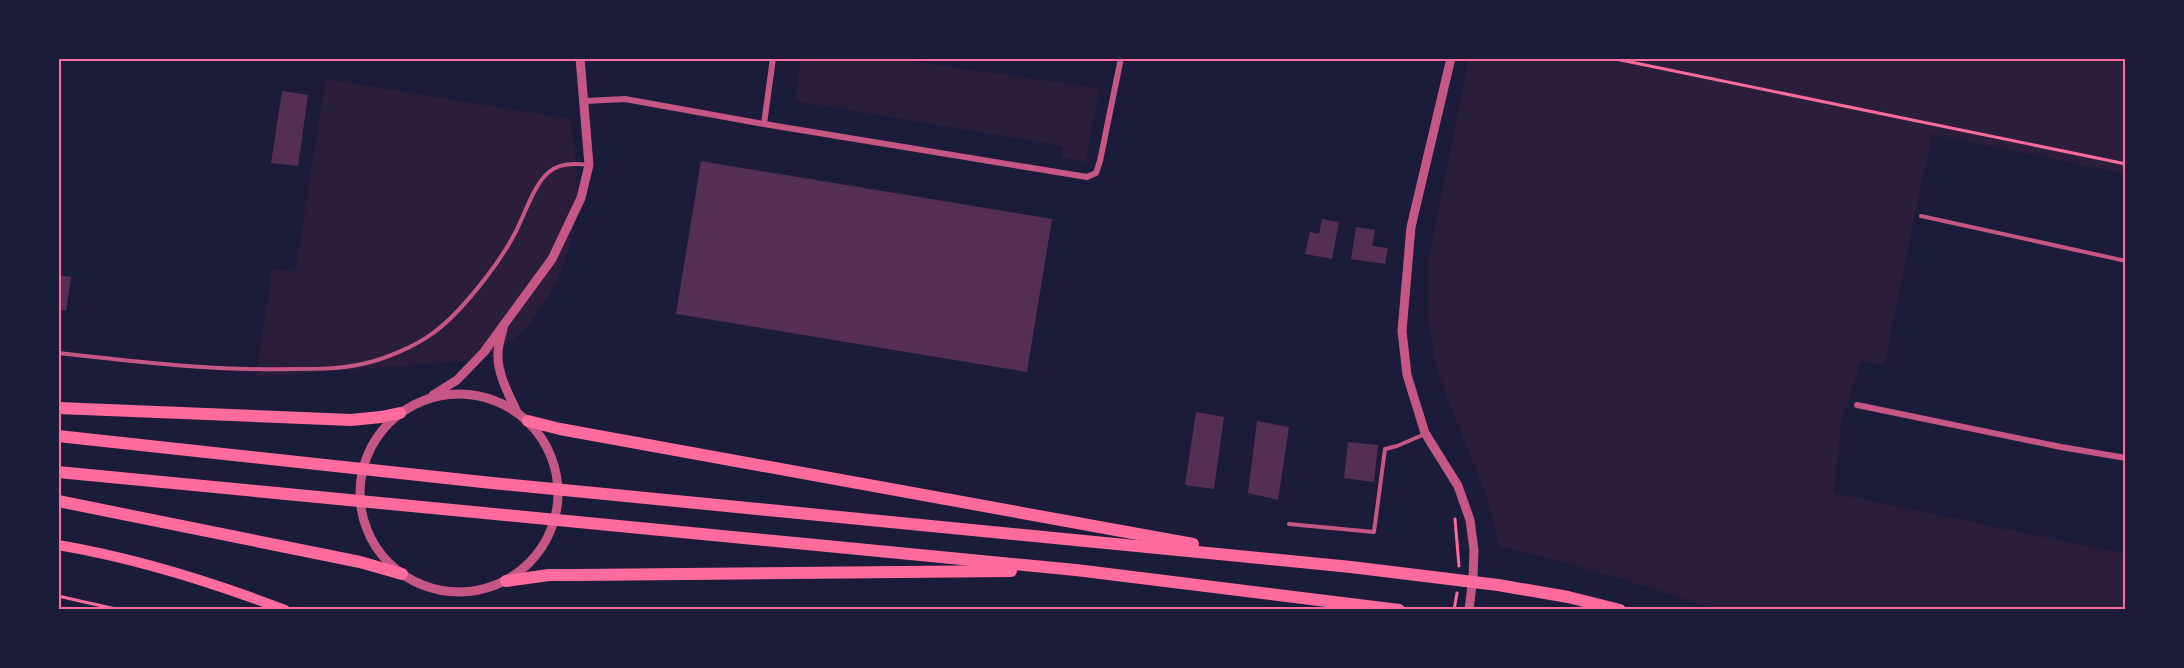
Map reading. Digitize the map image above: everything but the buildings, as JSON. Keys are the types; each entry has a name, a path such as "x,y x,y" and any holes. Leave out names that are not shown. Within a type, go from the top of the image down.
{"highway":[{"path":"58,408 351,420 400,413"},
{"path":"528,421 560,429 1270,558"},
{"path":"58,436 579,492 1270,558 1498,585 1620,609"},
{"path":"58,472 1076,570 1399,609"},
{"path":"58,501 360,562 402,574"},
{"path":"506,581 549,575 1076,570"}],"main road":[{"path":"58,545 122,558 285,609"}],"street":[{"path":"428,399 458,393 473,394 489,398 516,411 543,439 554,463 558,479 557,505 551,530 543,546 520,571 506,581 482,590 453,592 432,588 402,574 383,556 371,537 363,517 360,488 364,466 372,446 400,413 428,399 457,380 484,352 552,259 566,233 581,198 589,165 580,58"},
{"path":"764,124 773,58"},
{"path":"585,101 625,99 1087,177 1096,173 1101,161 1121,58"},
{"path":"1451,58 1411,227 1402,331 1407,375 1425,433 1458,486 1470,520 1474,550 1469,609"},
{"path":"503,326 498,354 500,369 506,390 516,411"},
{"path":"1857,405 2126,458"}],"lane":[{"path":"58,353 163,365 253,370 323,368 362,364 397,352 433,334 459,309 512,238 539,183 549,171 568,164 589,165"},
{"path":"1921,216 2126,261"},
{"path":"1289,524 1374,532 1385,449 1425,433"}],"path":[{"path":"1611,58 2126,164"},
{"path":"1452,510 1459,548 1459,575"},
{"path":"1454,609 1457,587"},
{"path":"58,596 120,609"}],"shaded area":[{"path":"802,58 893,59 1099,88 1086,162 1061,158 1063,146 795,101"},
{"path":"1469,59 2125,59 2125,174 1932,134 1884,366 1861,361 1841,425 1834,493 2125,554 2125,609 1711,609 1606,574 1499,546 1489,503 1436,369 1428,315 1427,266"},
{"path":"326,79 571,119 577,192 572,238 565,261 556,283 530,323 494,352 463,361 256,377 272,269 295,271"}]}
